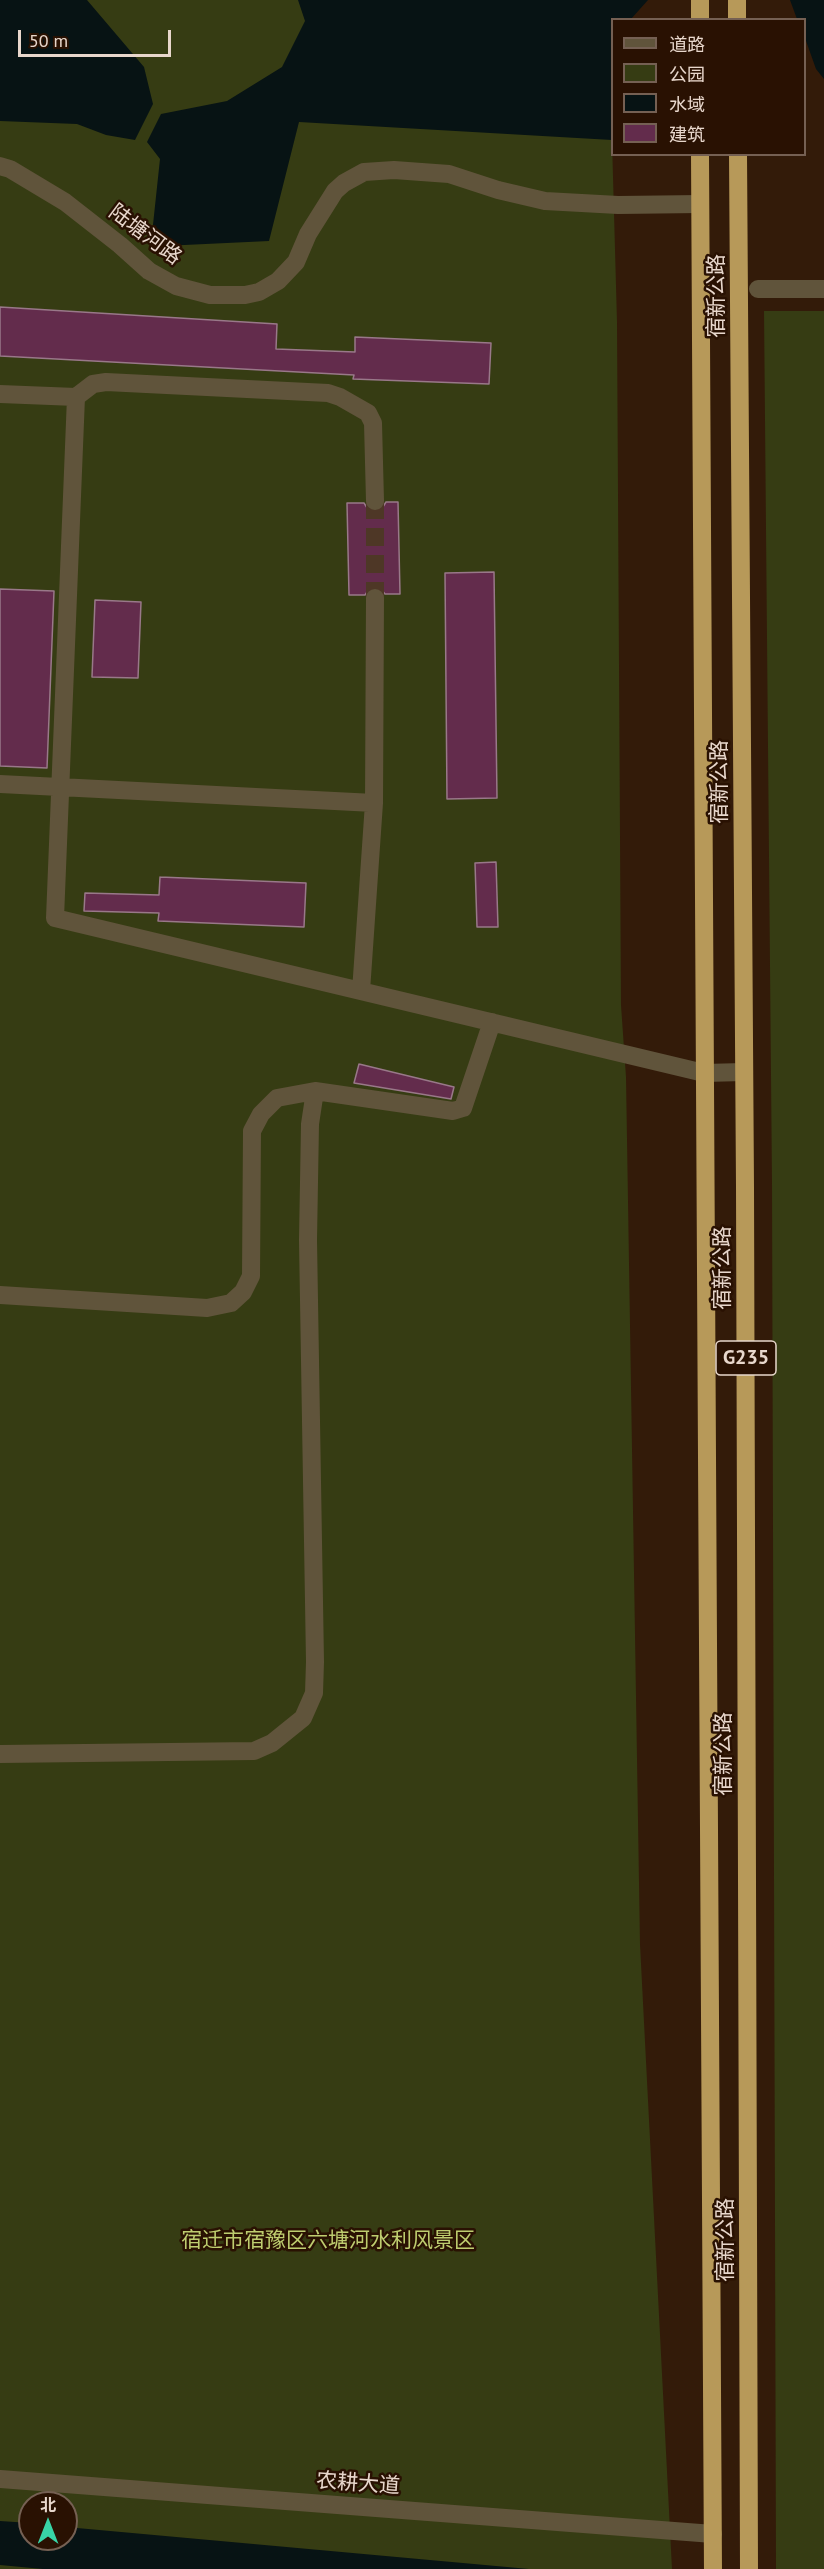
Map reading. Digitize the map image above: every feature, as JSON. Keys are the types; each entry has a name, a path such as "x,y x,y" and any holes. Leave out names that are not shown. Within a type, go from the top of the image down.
{"highway":[{"path":"700,0 700,18"},
{"path":"737,0 737,18"},
{"name":"宿新公路","path":"700,156 713,2564"},
{"name":"宿新公路","path":"738,156 744,1072 749,2565"}],"street":[{"name":"陆塘河路","path":"0,166 10,169 65,202 149,271 176,286 210,295 245,295 259,292 278,281 296,262 308,234 335,191 364,172 394,170 449,174 498,190 545,201 618,205 700,204"},
{"path":"758,289 824,289"},
{"path":"0,394 76,397 93,384 106,382 328,393 368,413 374,423 375,501"},
{"path":"76,397 55,918 704,1072 744,1072"},
{"path":"361,991 374,803 375,598"},
{"path":"0,784 374,803"},
{"path":"0,1295 207,1308 231,1303 243,1292 251,1276 252,1131 261,1114 277,1098 315,1091 453,1111 463,1108 492,1022"},
{"path":"0,1754 254,1750 272,1743 289,1731 303,1718 309,1708 314,1693 315,1662 308,1240 310,1124 315,1091"},
{"name":"农耕大道","path":"0,2479 713,2534"}],"green space":[{"name":"宿迁市宿豫区六塘河水利风景区","path":"0,0 616,0 611,18 611,156 617,322 621,1005 626,1077 640,1944 672,2569 0,2569"},
{"path":"764,311 824,311 824,2569 776,2569 772,1184"}],"water":[{"path":"0,0 87,0 144,67 153,104 135,140 106,135 77,124 0,121"},
{"path":"298,0 648,0 632,18 611,18 611,140 299,122 269,241 163,246 152,234 160,159 147,142 161,114 227,101 282,67 305,21"},
{"path":"790,0 824,0 824,79 816,69 806,41 806,18 797,18"},
{"path":"0,2521 18,2522 18,2551 78,2551 78,2528 529,2569 43,2569 0,2565"}],"building":[{"path":"0,307 277,324 276,349 355,352 355,337 491,343 489,384 353,379 354,375 0,356"},
{"path":"386,502 398,502 400,594 385,594 381,589 374,587 369,589 365,595 349,595 347,503 364,503 369,511 376,512 381,510"},
{"path":"494,572 497,798 447,799 445,573"},
{"path":"0,589 54,591 47,768 0,766"},
{"path":"95,600 141,602 138,678 92,677"},
{"path":"496,862 498,927 477,927 475,863"},
{"path":"160,877 306,883 304,927 158,921 159,913 84,911 85,893 159,895"},
{"path":"359,1064 454,1087 451,1099 354,1083"}],"tunnel":[{"path":"375,501 375,598"}]}
